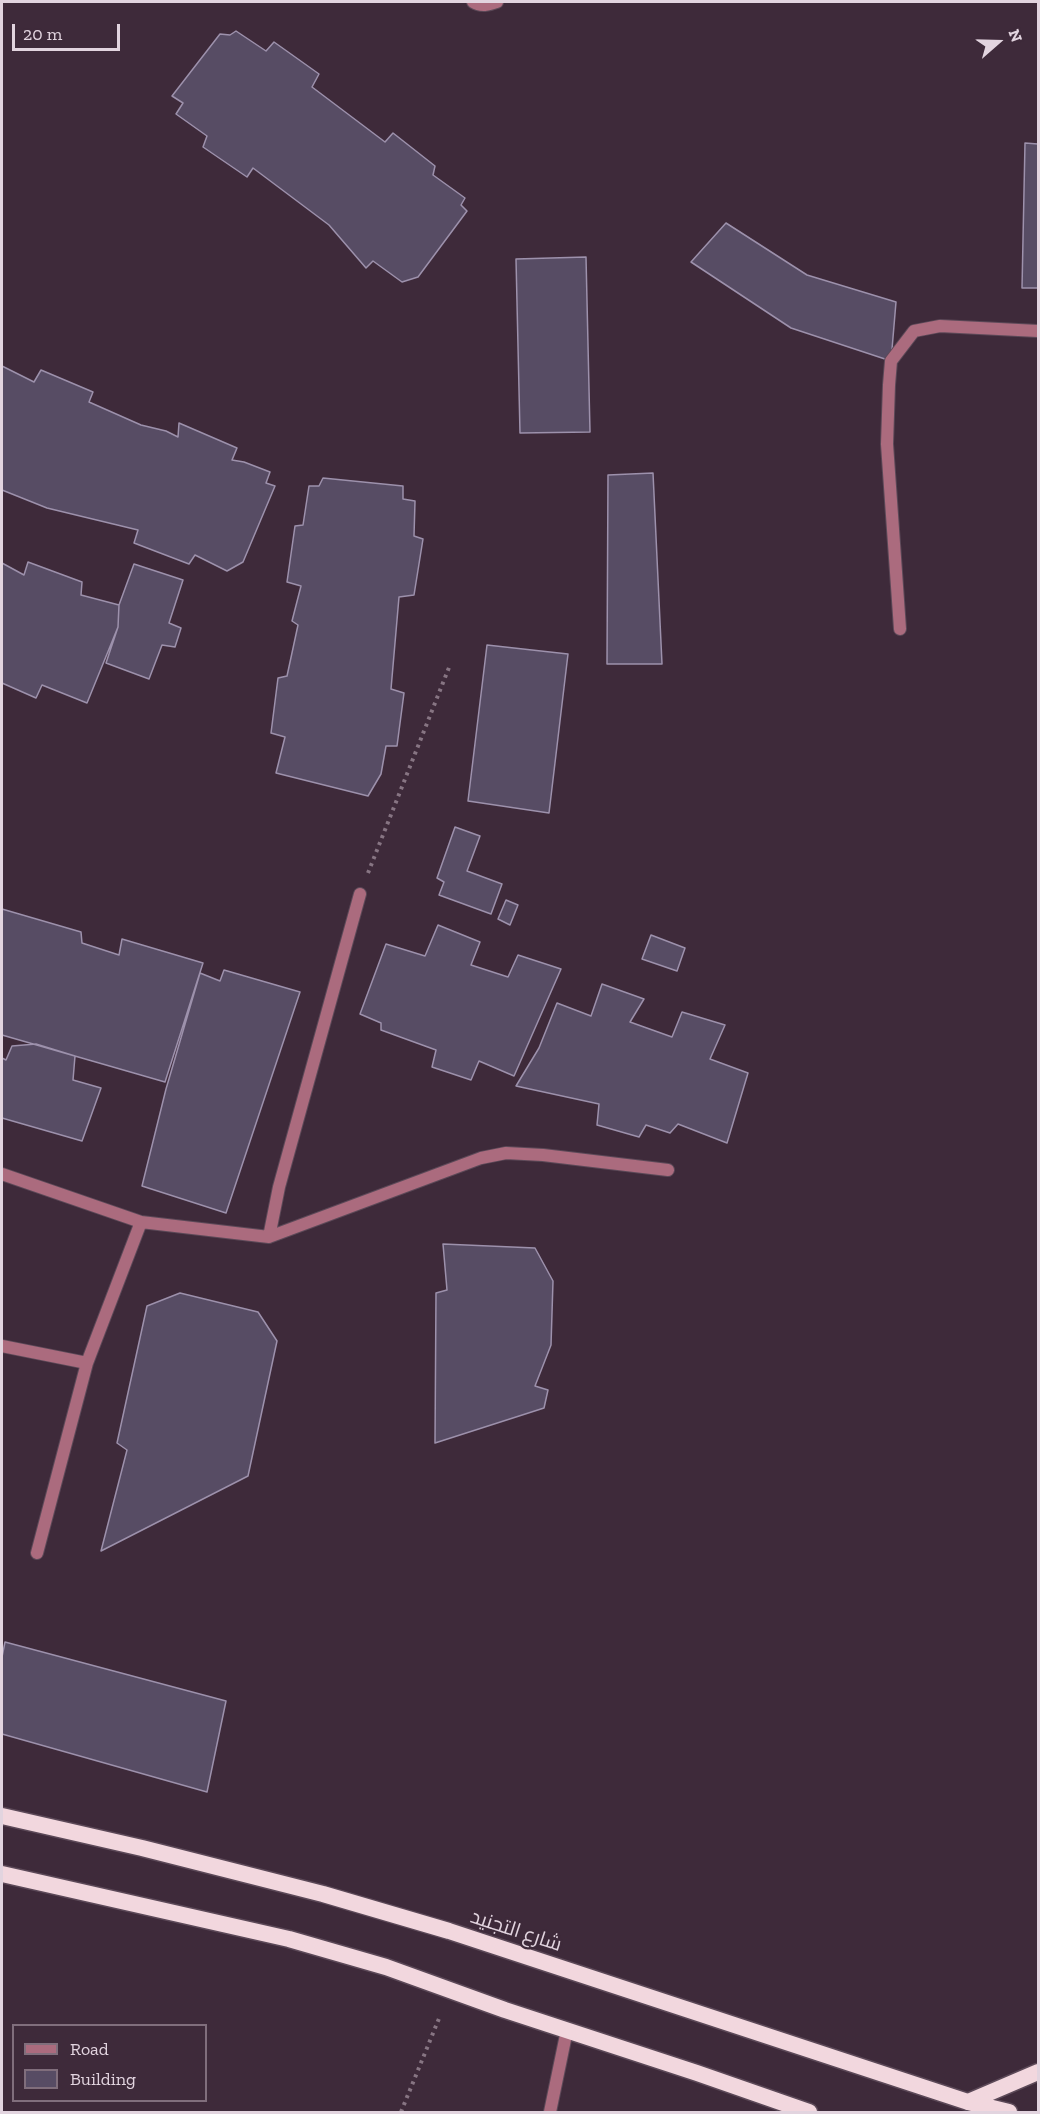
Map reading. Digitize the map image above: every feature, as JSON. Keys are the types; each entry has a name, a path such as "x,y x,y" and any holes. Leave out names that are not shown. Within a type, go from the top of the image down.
{"highway":[{"name":"شارع التجنيد","path":"2,1816 323,1894 449,1930 968,2102 1010,2112"},
{"path":"2,1874 289,1939 386,1967 809,2112"},
{"path":"968,2102 1038,2072"}],"street":[{"path":"476,3 488,5 497,2"},
{"path":"900,629 887,444 891,361 914,331 922,329 940,326 1038,331"},
{"path":"269,1237 279,1187 360,894"},
{"path":"2,1174 141,1222 269,1237 481,1158 506,1153 543,1155 668,1170"},
{"path":"37,1553 87,1363 141,1222"},
{"path":"2,1346 87,1363"},
{"path":"550,2112 567,2030"}],"path":[{"path":"360,894 450,665"},
{"path":"401,2112 451,1990"}],"building":[{"path":"236,31 266,51 274,42 319,74 312,87 385,142 393,133 435,166 433,175 465,198 461,205 467,211 418,277 402,282 373,261 366,268 329,225 253,168 247,177 203,147 207,136 176,114 183,103 172,96 220,34 230,35"},
{"path":"1025,143 1038,144 1038,288 1022,288"},
{"path":"726,223 807,275 896,302 891,361 791,328 691,262"},
{"path":"586,257 590,432 520,433 516,259"},
{"path":"2,366 34,382 41,370 93,392 89,402 141,425 166,431 178,437 179,423 237,448 232,460 270,472 266,483 275,486 243,562 227,571 195,555 189,564 134,543 138,530 47,508 2,490"},
{"path":"653,473 662,664 607,664 608,475"},
{"path":"323,478 403,486 403,499 415,501 414,536 423,539 414,595 399,597 391,689 404,693 397,746 386,746 381,774 368,796 276,773 285,737 271,733 278,678 287,676 298,625 292,621 301,586 287,582 295,526 303,525 309,486 319,486"},
{"path":"28,562 82,582 81,595 119,605 118,627 87,703 42,685 36,698 2,683 2,563 24,575"},
{"path":"134,564 183,580 169,623 181,628 175,647 162,645 149,679 106,663 118,627 119,605"},
{"path":"487,645 568,654 549,813 468,801"},
{"path":"455,827 480,836 467,871 502,884 491,914 439,895 444,882 437,878"},
{"path":"506,900 518,905 510,925 498,919"},
{"path":"2,909 81,932 82,943 119,955 122,939 203,963 165,1082 2,1035"},
{"path":"438,925 480,942 471,965 508,977 518,955 561,969 514,1076 479,1061 471,1080 432,1067 436,1050 381,1030 381,1023 360,1014 386,944 425,956"},
{"path":"651,935 685,948 677,971 642,959"},
{"path":"224,970 300,992 226,1213 142,1186 166,1089 200,973 220,981"},
{"path":"602,984 644,999 630,1022 672,1037 682,1012 725,1025 710,1059 748,1073 727,1143 678,1124 670,1133 646,1125 639,1137 597,1125 599,1104 516,1086 539,1048 557,1003 591,1016"},
{"path":"36,1044 75,1056 73,1080 101,1088 82,1141 2,1118 2,1058 6,1060 12,1046"},
{"path":"443,1244 535,1248 553,1281 551,1345 535,1386 548,1390 544,1408 435,1443 436,1293 447,1290"},
{"path":"180,1293 258,1312 277,1341 248,1476 101,1551 127,1450 117,1443 147,1306"},
{"path":"5,1642 226,1701 207,1792 2,1734 2,1657"}]}
